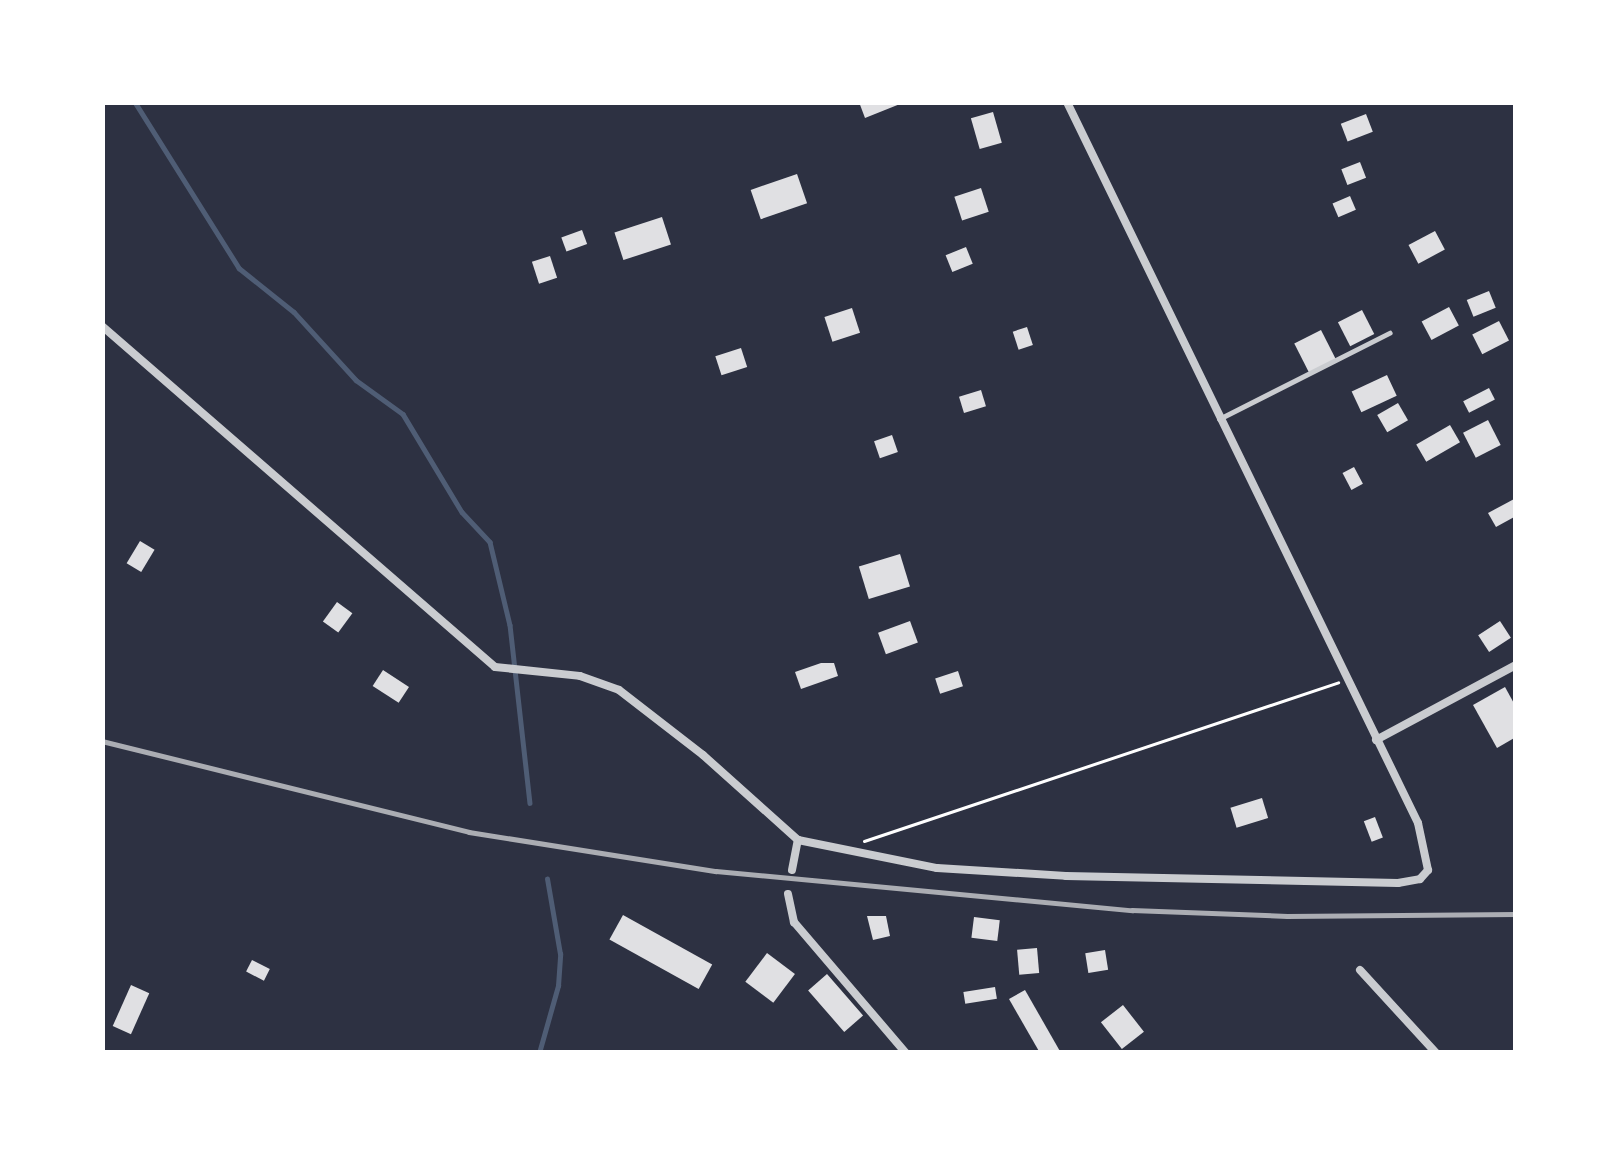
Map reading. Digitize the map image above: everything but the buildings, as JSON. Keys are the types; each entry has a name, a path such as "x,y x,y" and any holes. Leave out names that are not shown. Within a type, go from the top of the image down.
{"street":[{"path":"102,326 500,669 580,676 619,690 719,768 798,840 926,866 1025,874 1414,881 1428,870 1427,847 1066,102"},
{"path":"1376,740 1516,665"},
{"path":"792,870 798,840"},
{"path":"788,894 794,922 906,1053"},
{"path":"1360,970 1436,1053"}],"lane":[{"path":"1219,419 1389,333"}],"path":[{"path":"838,849 1346,679"}],"waterway":[{"path":"135,102 239,268 294,312 356,380 403,414 462,512 490,542 510,625 530,803"},
{"path":"539,1053 558,986 560,954 547,879"}],"railway":[{"path":"102,741 469,832 716,871 1132,910 1287,916 1516,914"}]}
